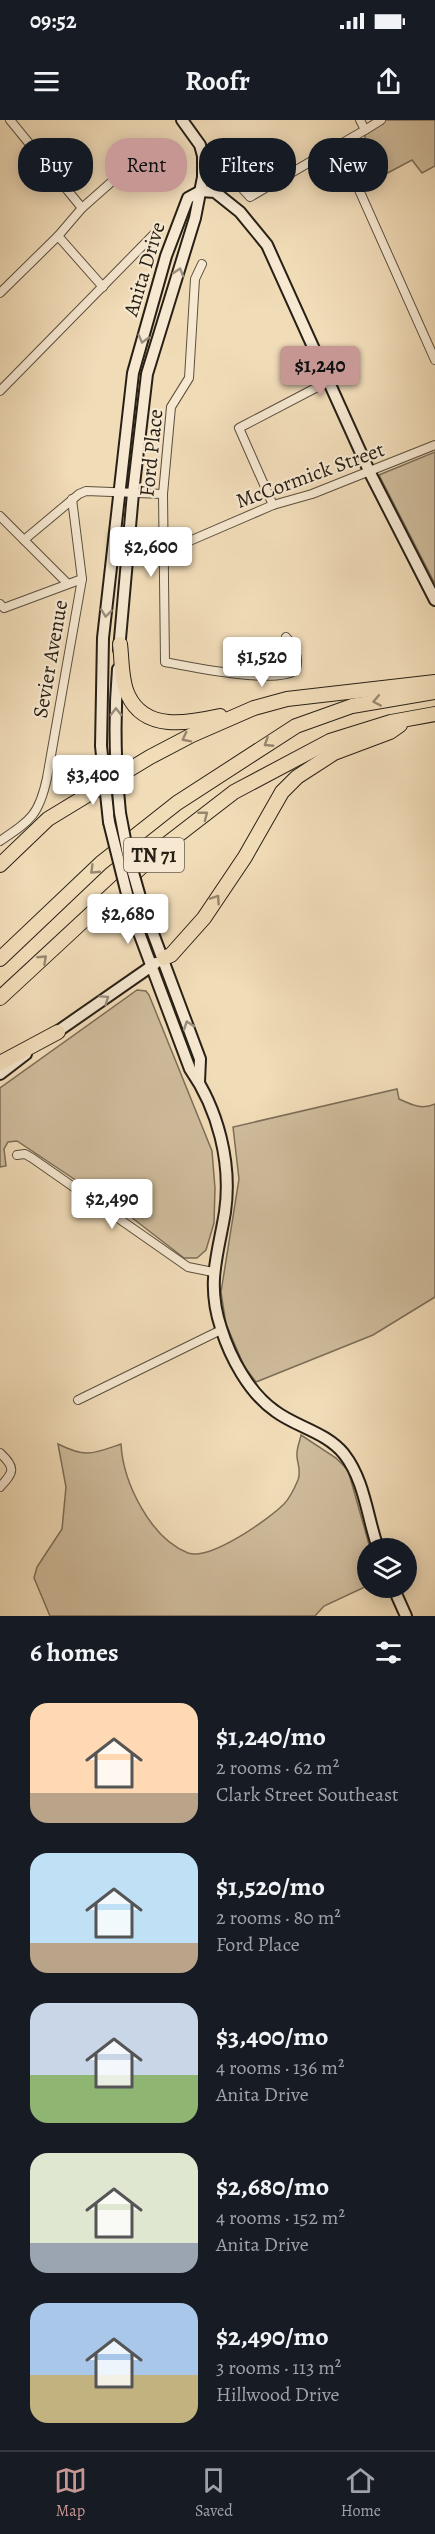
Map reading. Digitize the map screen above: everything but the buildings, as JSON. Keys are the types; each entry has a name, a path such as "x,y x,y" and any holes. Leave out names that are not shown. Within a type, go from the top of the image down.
{"highway":[{"path":"120,644 127,694 136,710 152,720 176,723 195,721 287,699 435,682"},
{"name":"TN 71","path":"0,959 100,864 177,803 296,726 320,716 369,702 435,692"},
{"path":"0,865 48,819 150,757 254,708"},
{"name":"TN 71","path":"0,998 165,846 234,792 369,728 435,714"},
{"path":"164,958 171,955 204,918 245,857 282,792 332,747"},
{"path":"0,1063 58,1032"}],"main road":[{"path":"182,120 199,146"},
{"name":"Anita Drive","path":"199,192 188,198 166,256 136,363 102,648 100,699 104,785 118,866 132,914 190,1069 199,1082 224,1151 227,1172 224,1213 213,1272 216,1310 221,1330 234,1359 252,1388 267,1404 275,1411 330,1442 343,1454 361,1488 375,1538"},
{"name":"Anita Drive","path":"199,1082 200,1059 142,904 128,855 120,813 117,779 116,700 133,493 147,374 195,218 201,192"},
{"path":"215,192 254,227 267,245 370,473 435,600"},
{"path":"0,1074 164,958"},
{"path":"398,1598 406,1616"}],"street":[{"path":"10,120 82,208"},
{"path":"360,120 365,130"},
{"path":"351,138 381,120"},
{"path":"0,293 58,236 82,208 105,188"},
{"path":"245,192 250,197 259,192"},
{"path":"360,192 435,360"},
{"path":"0,391 160,228"},
{"path":"58,236 103,287"},
{"name":"Ford Place","path":"202,264 195,279 189,378 171,407 163,494 165,662 215,672 282,676 296,670 297,663 295,646 286,637"},
{"path":"273,505 239,428 329,381"},
{"name":"McCormick Street","path":"164,552 273,505 370,473 435,445"},
{"path":"24,540 72,499 86,491 163,494"},
{"name":"Sevier Avenue","path":"0,841 29,822 42,801 82,579 72,499"},
{"path":"0,516 67,583"},
{"path":"2,606 82,579"},
{"path":"17,1155 25,1154 32,1158 188,1267 213,1272"},
{"path":"78,1400 221,1330"},
{"path":"0,1453 11,1463 12,1468 8,1479 0,1487"}],"shaded area":[{"path":"381,120 435,120 435,166 422,173 412,160 388,173 388,138 365,138 365,130"},
{"path":"435,452 435,584 379,475"},
{"path":"137,990 146,991 149,995 212,1151 215,1188 214,1223 206,1250 197,1258 184,1258 131,1217 17,1141 8,1142 4,1149 6,1166 0,1167 0,1088"},
{"path":"397,1089 399,1099 408,1103 421,1107 435,1104 435,1297 373,1335 256,1382 244,1366 226,1324 221,1292 239,1179 233,1127"},
{"path":"301,1435 336,1458 348,1470 367,1538 357,1538 357,1591 324,1606 315,1616 50,1616 34,1578 37,1567 62,1529 66,1487 58,1444 89,1453 121,1444 127,1475 133,1491 151,1522 174,1546 188,1553 198,1554 210,1551 239,1537 286,1502 299,1476 297,1448"}]}
